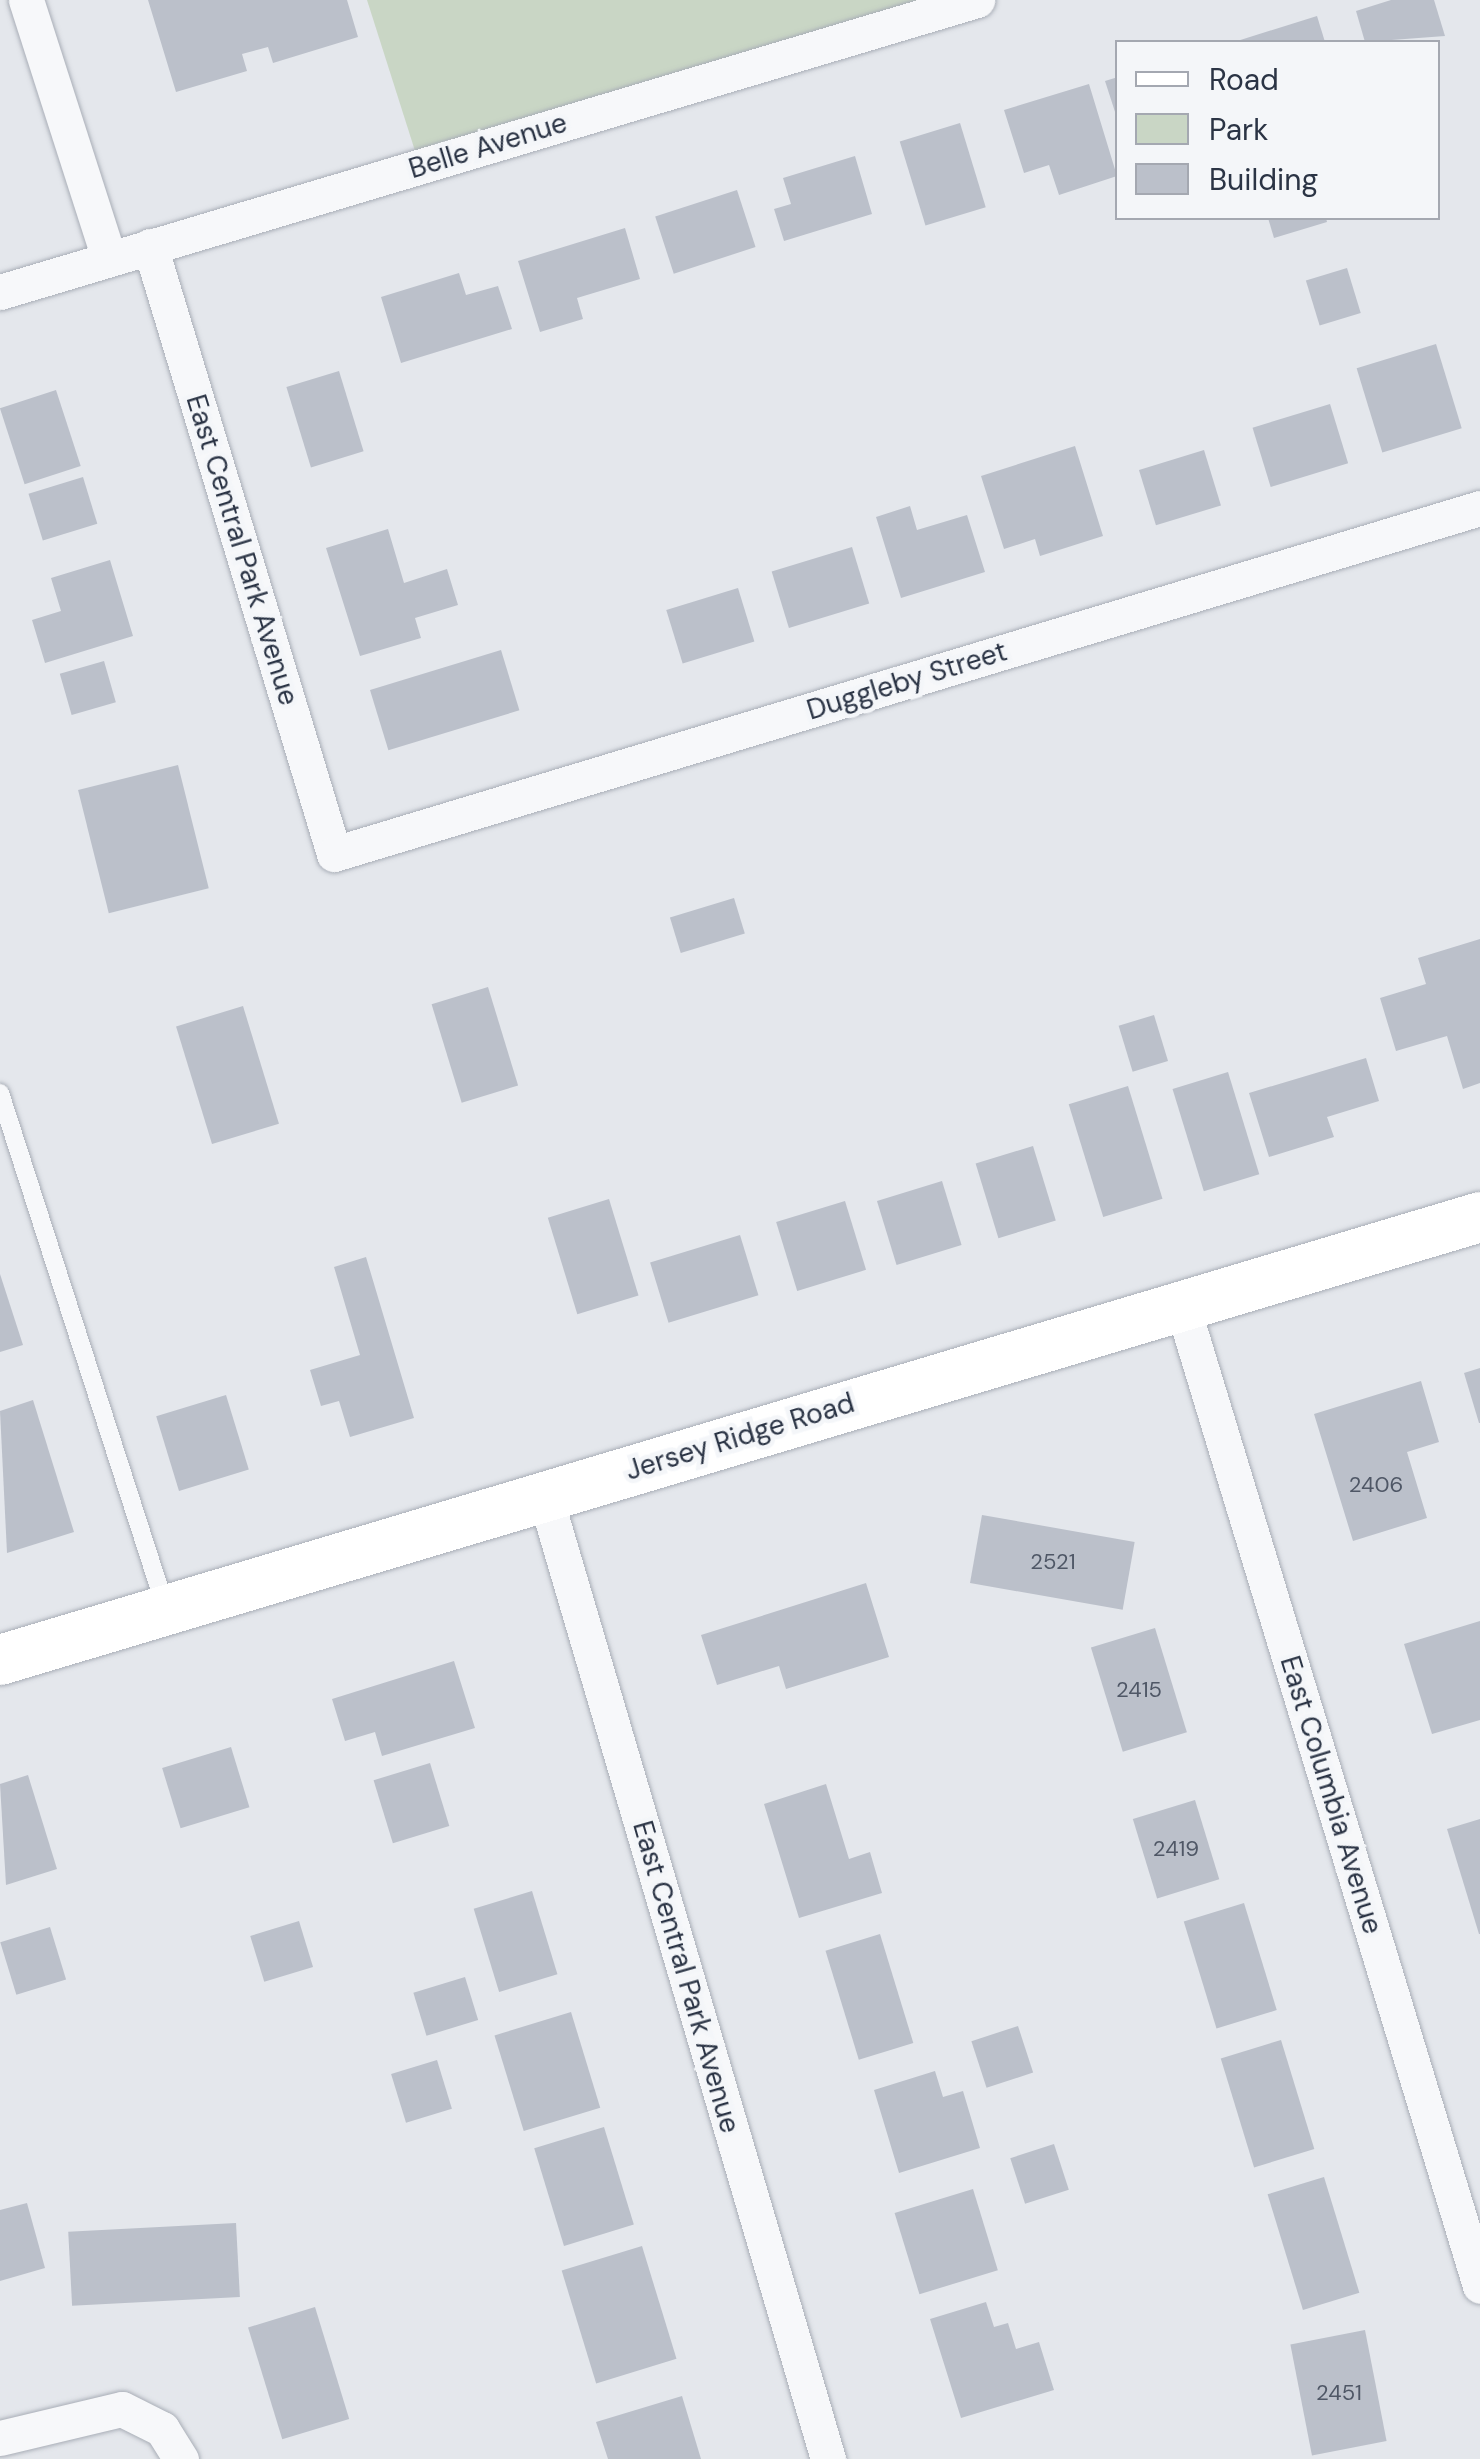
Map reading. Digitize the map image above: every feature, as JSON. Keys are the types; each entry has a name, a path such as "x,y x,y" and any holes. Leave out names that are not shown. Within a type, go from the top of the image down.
{"street":[{"path":"26,0 109,258"},
{"name":"Belle Avenue","path":"0,292 976,0"},
{"name":"East Central Park Avenue","path":"150,246 334,854"},
{"name":"Duggleby Street","path":"334,854 1480,508"},
{"name":"Jersey Ridge Road","path":"0,1660 1480,1217"},
{"name":"East Columbia Avenue","path":"1182,1305 1478,2269"},
{"name":"East Central Park Avenue","path":"545,1496 828,2459"},
{"path":"0,2438 122,2409 162,2429 181,2459"}],"lane":[{"path":"0,1094 167,1610"}],"green space":[{"path":"367,0 930,0 416,154"}],"building":[{"path":"148,0 347,0 358,37 273,63 268,47 242,54 247,71 176,92"},
{"path":"1391,0 1434,0 1445,36 1364,40 1356,11"},
{"path":"1317,16 1324,40 1240,40"},
{"path":"1115,78 1115,112 1105,81"},
{"path":"1089,84 1115,177 1059,195 1049,165 1024,173 1004,110"},
{"path":"960,123 986,207 925,226 900,141"},
{"path":"855,156 872,214 784,241 774,209 791,204 783,178"},
{"path":"737,190 756,247 674,274 655,217"},
{"path":"1269,220 1326,220 1327,222 1274,238"},
{"path":"625,228 640,279 577,298 583,319 540,332 518,261"},
{"path":"1347,268 1361,313 1320,326 1306,281"},
{"path":"459,273 466,295 498,286 512,329 401,363 381,297"},
{"path":"1436,344 1462,428 1382,452 1357,368"},
{"path":"339,371 364,451 311,467 286,387"},
{"path":"56,390 81,466 25,484 0,408"},
{"path":"1330,404 1348,463 1271,487 1253,428"},
{"path":"1075,446 1103,536 1040,556 1035,539 1004,549 981,476"},
{"path":"1204,450 1221,505 1156,525 1139,470"},
{"path":"83,477 97,524 43,541 28,494"},
{"path":"910,506 917,530 967,515 985,572 901,598 876,517"},
{"path":"388,529 404,583 447,569 458,605 415,618 421,638 360,656 326,548"},
{"path":"852,547 869,603 789,628 772,572"},
{"path":"110,560 133,636 45,663 32,620 61,611 51,578"},
{"path":"738,588 754,642 683,663 666,610"},
{"path":"501,650 519,710 388,750 370,690"},
{"path":"104,661 116,702 72,715 60,674"},
{"path":"178,765 209,888 109,913 78,790"},
{"path":"734,898 745,933 681,953 670,918"},
{"path":"1480,939 1480,1083 1463,1089 1447,1036 1396,1051 1380,998 1426,984 1418,958"},
{"path":"488,987 518,1085 462,1103 432,1004"},
{"path":"243,1006 279,1124 212,1144 176,1026"},
{"path":"1154,1015 1168,1061 1133,1072 1119,1026"},
{"path":"1366,1058 1379,1101 1327,1117 1334,1137 1269,1157 1249,1093"},
{"path":"1228,1072 1259,1174 1204,1191 1173,1089"},
{"path":"1128,1086 1162,1199 1103,1217 1069,1104"},
{"path":"1033,1146 1056,1221 998,1238 976,1164"},
{"path":"942,1181 962,1245 897,1265 877,1201"},
{"path":"609,1199 639,1296 577,1314 548,1218"},
{"path":"845,1201 866,1270 797,1291 776,1222"},
{"path":"740,1235 758,1295 669,1323 650,1262"},
{"path":"366,1257 414,1418 350,1437 339,1401 321,1406 310,1370 360,1355 334,1267"},
{"path":"0,1274 23,1345 0,1352"},
{"path":"1480,1368 1480,1423 1479,1423 1464,1373"},
{"path":"1421,1381 1439,1442 1407,1452 1427,1518 1353,1541 1314,1414"},
{"path":"226,1395 249,1470 179,1491 156,1416"},
{"path":"33,1400 74,1532 7,1553 0,1411"},
{"path":"982,1515 1135,1542 1123,1610 970,1583"},
{"path":"866,1583 889,1657 786,1689 779,1666 717,1685 701,1635"},
{"path":"1480,1621 1480,1720 1432,1734 1404,1644"},
{"path":"1155,1628 1187,1732 1123,1752 1091,1648"},
{"path":"454,1661 475,1728 382,1756 375,1732 345,1741 332,1699"},
{"path":"231,1747 249,1807 181,1828 162,1768"},
{"path":"430,1763 449,1826 393,1843 374,1780"},
{"path":"28,1775 57,1869 6,1885 0,1784"},
{"path":"826,1784 849,1859 870,1852 882,1893 799,1918 764,1804"},
{"path":"1195,1800 1219,1879 1157,1898 1133,1819"},
{"path":"1480,1819 1480,1934 1479,1934 1447,1829"},
{"path":"532,1891 557,1974 499,1992 474,1909"},
{"path":"1244,1903 1277,2010 1216,2029 1184,1921"},
{"path":"299,1921 313,1967 264,1982 250,1936"},
{"path":"50,1927 66,1980 16,1995 0,1942"},
{"path":"880,1934 913,2043 859,2060 825,1951"},
{"path":"465,1977 478,2020 427,2036 413,1993"},
{"path":"571,2012 600,2108 524,2131 494,2035"},
{"path":"1018,2026 1033,2073 987,2088 971,2041"},
{"path":"1281,2040 1314,2149 1254,2167 1221,2058"},
{"path":"437,2060 452,2109 406,2123 391,2074"},
{"path":"935,2071 943,2097 963,2091 980,2148 899,2173 874,2090"},
{"path":"604,2127 634,2225 564,2246 534,2148"},
{"path":"1054,2144 1069,2190 1025,2204 1010,2158"},
{"path":"1324,2177 1359,2293 1303,2310 1268,2194"},
{"path":"973,2189 998,2270 919,2294 895,2213"},
{"path":"27,2203 45,2268 0,2281 0,2210"},
{"path":"236,2223 240,2297 72,2306 68,2232"},
{"path":"642,2246 676,2359 596,2383 562,2271"},
{"path":"986,2302 994,2327 1008,2323 1016,2349 1039,2342 1054,2390 961,2418 930,2319"},
{"path":"315,2307 349,2419 282,2439 248,2327"},
{"path":"1365,2330 1387,2441 1312,2455 1290,2345"},
{"path":"682,2396 701,2459 608,2459 596,2422"}]}
